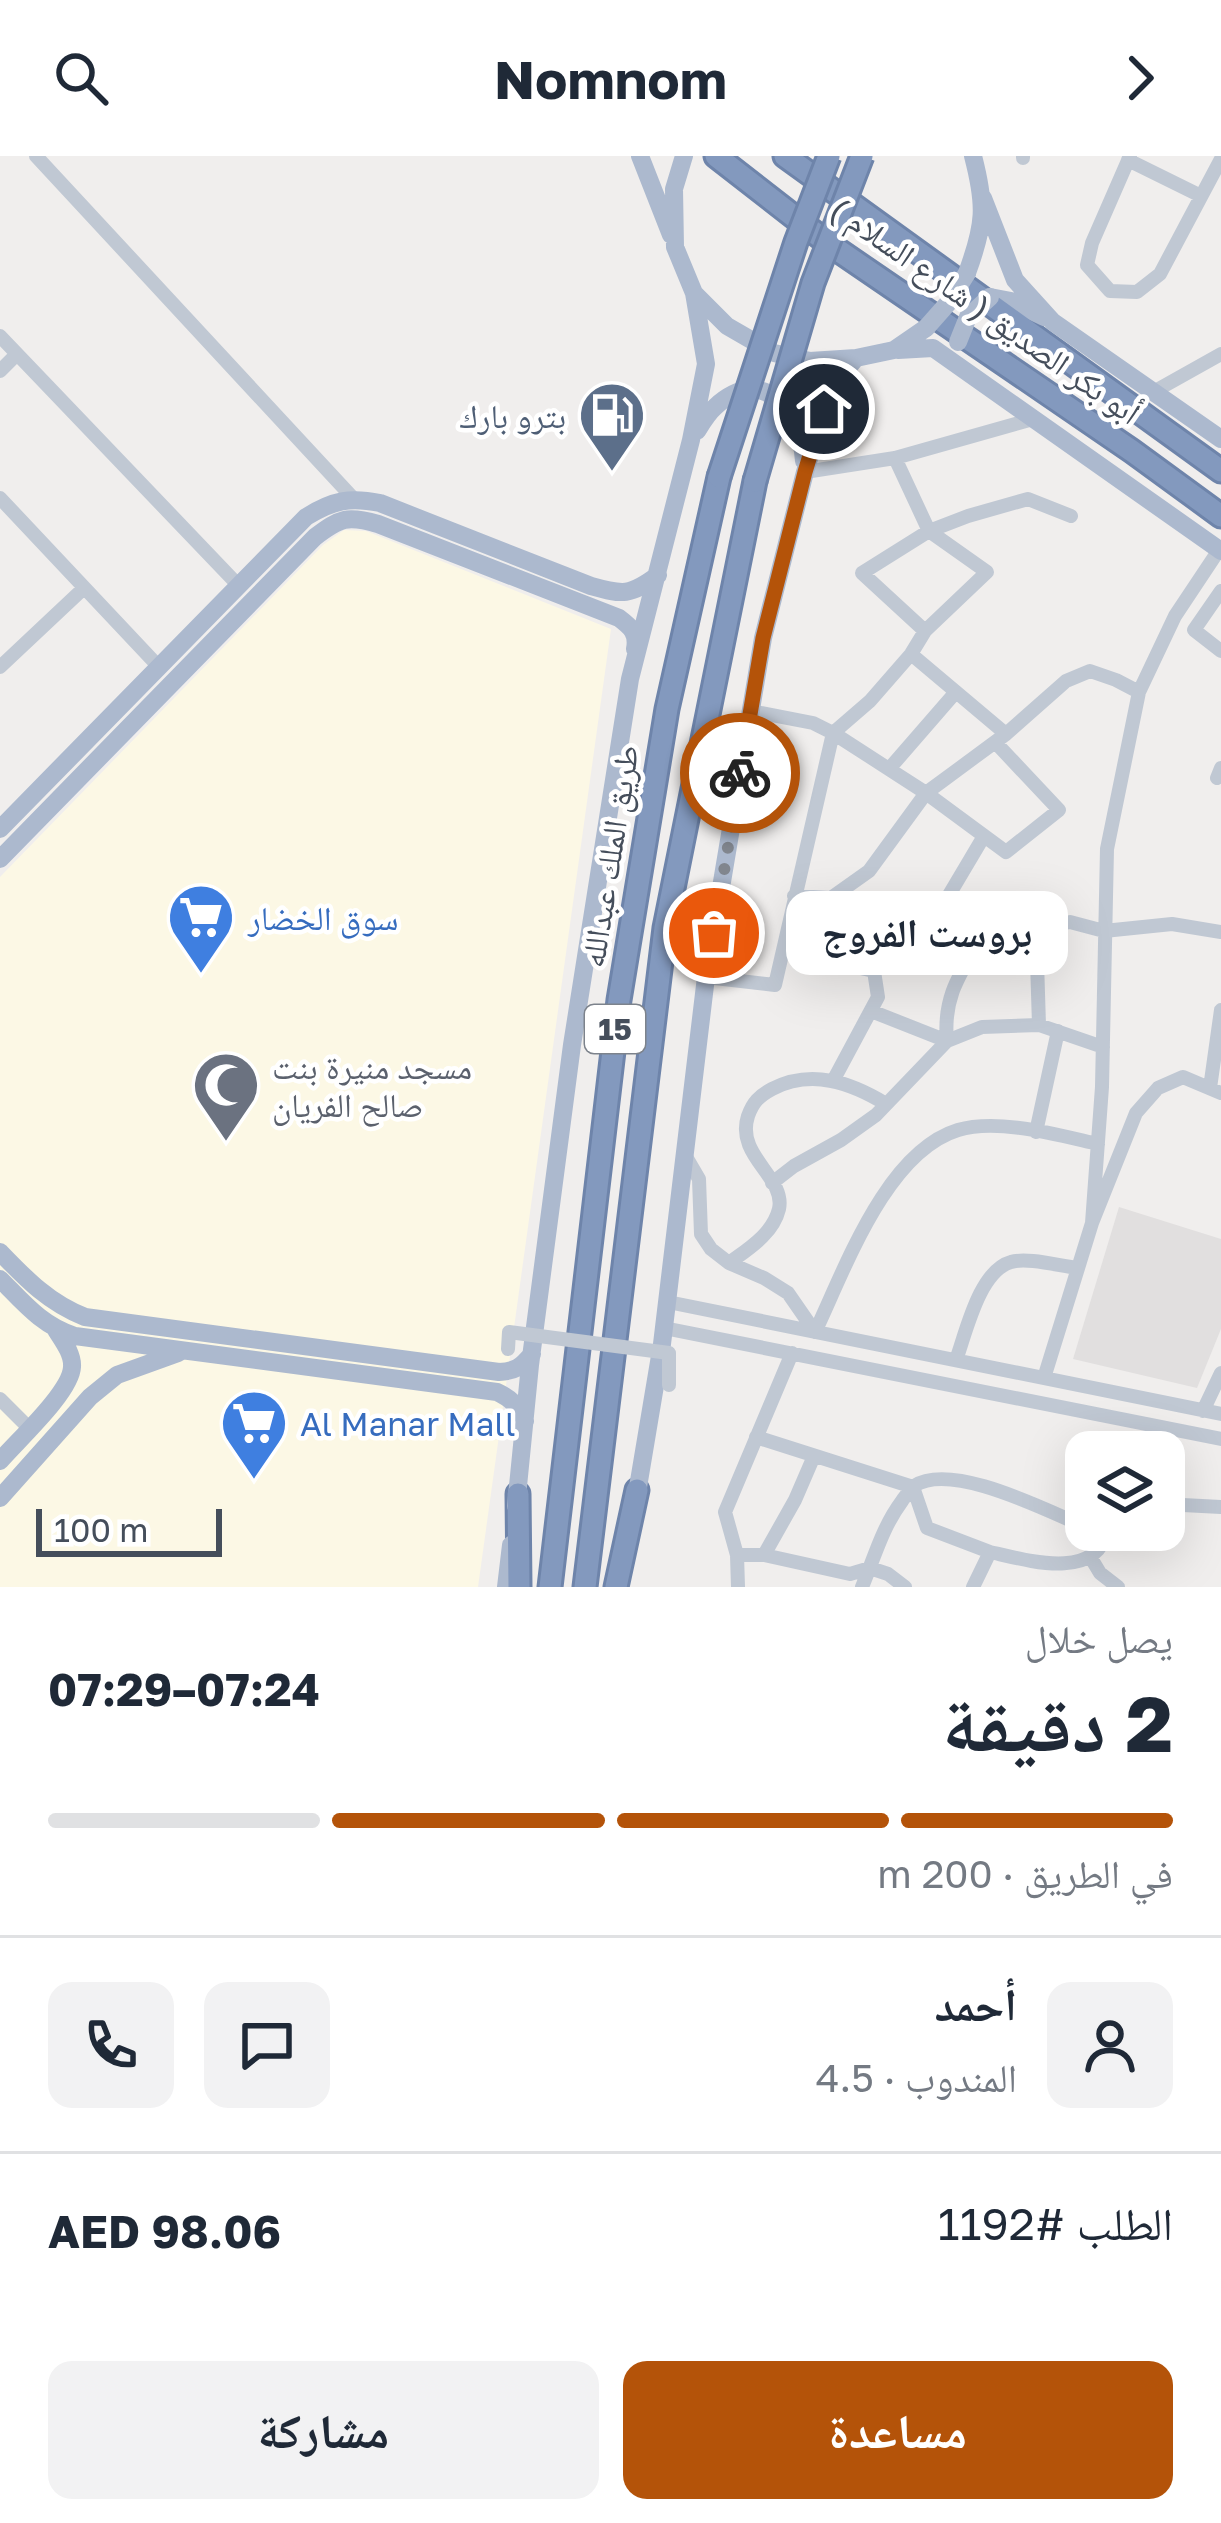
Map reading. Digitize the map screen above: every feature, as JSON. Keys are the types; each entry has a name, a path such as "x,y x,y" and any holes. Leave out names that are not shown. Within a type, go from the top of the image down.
{"highway":[{"name":"( شارع السلام ) أبو بكر الصديق","path":"716,156 829,244 1221,516"},
{"name":"( شارع السلام ) أبو بكر الصديق","path":"784,156 1221,472"},
{"name":"طريق الملك عبدالله","path":"550,1587 619,1000 667,710 719,477 829,156"},
{"name":"طريق الملك عبدالله","path":"585,1587 665,928 755,481 813,283 862,156"},
{"path":"616,1587 637,1490"},
{"path":"518,1494 519,1587"}],"main road":[{"path":"630,679 706,364 694,293 640,156"},
{"path":"675,247 674,189 683,156"},
{"path":"974,156 983,198 1015,280 1053,322"},
{"path":"894,350 926,328 967,273 980,236 983,198"},
{"path":"694,293 727,326 774,353 810,362 933,348 1220,550"},
{"path":"971,374 958,342 968,317 990,297 1011,301 1053,322 1221,439"},
{"path":"625,1587 668,1302 706,977 763,638 824,409 836,382 856,358"},
{"path":"691,440 713,408 737,392 762,391 783,400 795,419 803,439 805,472"},
{"path":"0,830 306,517 330,502 353,498 380,503 621,594 638,590 658,575"},
{"path":"0,859 315,537 337,521 356,518 378,524 619,618 632,628 637,639 572,1045 506,1587"},
{"path":"0,1252 61,1308 85,1317 499,1372 521,1367 532,1354"},
{"path":"0,1279 39,1318 75,1336 496,1392 518,1406 525,1421"},
{"path":"0,1461 64,1389 73,1368 56,1330"},
{"path":"0,1498 90,1397 117,1375 188,1351"}],"street":[{"path":"36,156 353,498"},
{"path":"1201,196 1129,158 1087,265 1110,291 1137,292 1160,274 1221,159"},
{"path":"0,336 238,586"},
{"path":"0,371 17,354"},
{"path":"1155,391 1220,357"},
{"path":"805,472 896,458 1033,419"},
{"path":"706,977 776,985 833,733 870,700 925,632 987,572 929,531 896,458"},
{"path":"925,632 862,573 929,531 968,516 1028,500 1071,516"},
{"path":"3,508 159,667"},
{"path":"1092,1223 1103,1047 1107,849 1139,692 1175,616 1220,550"},
{"path":"0,667 84,588"},
{"path":"1221,590 1194,630 1221,651"},
{"path":"751,711 813,723 833,733 1006,852 1059,810 1000,738 911,654"},
{"path":"831,898 869,871 926,793 1066,681 1090,671 1139,692"},
{"path":"889,769 955,693"},
{"path":"931,927 984,836"},
{"path":"794,896 879,908 979,941 1003,941 1070,922 1104,931 1172,924 1221,932"},
{"path":"832,1081 878,998 874,971 904,917"},
{"path":"1036,929 1039,1024"},
{"path":"947,1041 944,1016 954,983 979,941"},
{"path":"783,951 874,971"},
{"path":"1044,1378 1092,1223 1136,1113 1158,1088 1183,1078 1216,1091 1221,1010"},
{"path":"871,1011 947,1041"},
{"path":"772,1183 842,1139 886,1104 947,1041 982,1027 1039,1024 1103,1047"},
{"path":"1036,1132 1058,1031"},
{"path":"730,1264 760,1240 778,1214 780,1197 748,1147 746,1120 757,1097 794,1078 832,1081 865,1091 886,1104"},
{"path":"815,1332 887,1190 922,1149 959,1130 997,1126 1098,1144"},
{"path":"685,1155 699,1179 701,1234 711,1249 788,1293 815,1332"},
{"path":"956,1360 983,1286 998,1270 1012,1262 1078,1268"},
{"path":"668,1302 1221,1414"},
{"path":"729,1341 736,1316"},
{"path":"664,1328 1221,1439"},
{"path":"508,1348 509,1332 669,1353 669,1385"},
{"path":"738,1587 725,1512 792,1353"},
{"path":"1203,1411 1221,1373"},
{"path":"0,1399 28,1428"},
{"path":"756,1437 913,1486"},
{"path":"764,1555 814,1456"},
{"path":"862,1587 890,1516 913,1486 933,1480 973,1481 1065,1518"},
{"path":"913,1486 927,1528 990,1552 1043,1564 1091,1558 1098,1551"},
{"path":"1185,1505 1221,1507"},
{"path":"973,1587 990,1552"},
{"path":"736,1555 764,1555 850,1574 870,1568 905,1587"},
{"path":"1091,1558 1100,1573 1118,1587"}],"shaded area":[{"path":"344,530 366,531 611,629 478,1587 0,1587 0,877 323,545"},
{"path":"1119,1207 1221,1239 1221,1329 1197,1388 1073,1359"}],"way so far":[{"path":"714,933 740,773"}],"place":[{"name":"بترو بارك","path":"612,474"},
{"name":"بروست الفروج","path":"714,933"},
{"name":"سوق الخضار","path":"201,976"},
{"name":"مسجد منيرة بنت صالح الفريان","path":"226,1144"},
{"name":"Al Manar Mall","path":"254,1482"}],"route":[{"path":"740,773 763,638 824,409"}]}
